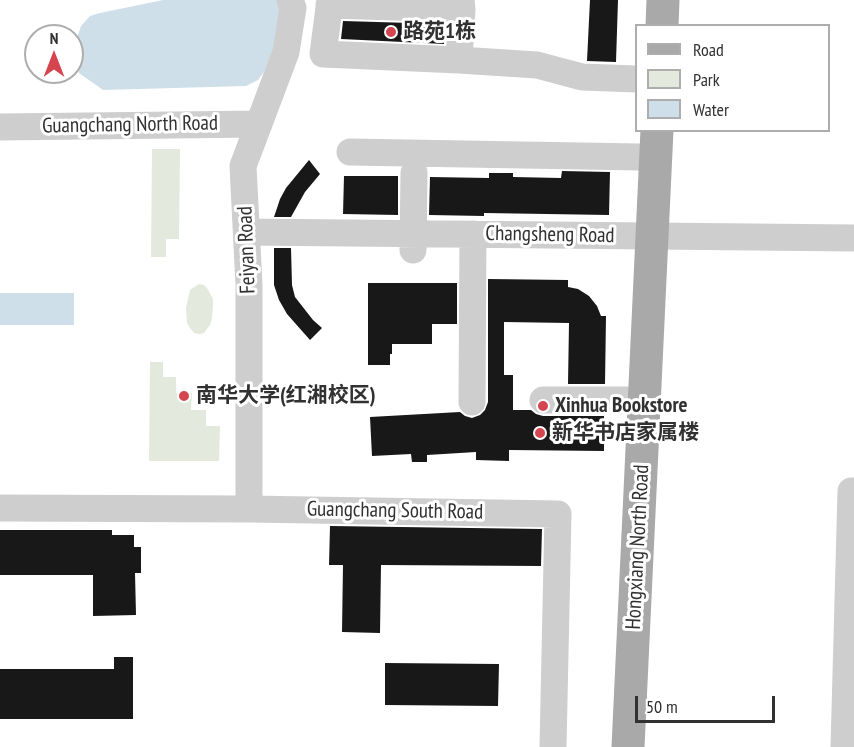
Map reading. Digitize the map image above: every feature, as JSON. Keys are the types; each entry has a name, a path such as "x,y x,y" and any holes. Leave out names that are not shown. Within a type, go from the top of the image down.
{"main road":[{"path":"645,24 646,0"},
{"path":"662,24 663,0"},
{"name":"Hongxiang North Road","path":"628,747 646,139"},
{"name":"Hongxiang North Road","path":"612,747 629,400 644,244"}],"street":[{"name":"Feiyan Road","path":"249,509 249,285 243,166 286,52 293,8 290,0"},
{"path":"459,60 461,4 330,3 323,54 537,65 582,77 635,79"},
{"name":"Guangchang North Road","path":"0,127 259,124"},
{"path":"350,152 646,139"},
{"path":"413,242 414,173"},
{"name":"Changsheng Road","path":"644,244 854,238"},
{"name":"Changsheng Road","path":"247,240 644,244 854,254"},
{"path":"472,402 473,242"},
{"path":"543,400 629,400"},
{"path":"844,747 851,491 854,491"},
{"name":"Guangchang South Road","path":"0,508 558,514 553,747"}],"green space":[{"path":"152,149 180,149 179,239 166,239 166,257 151,257"},
{"path":"199,284 207,288 213,299 213,307 210,325 204,333 199,334 194,333 187,323 186,308 190,290"},
{"path":"150,362 163,362 163,377 176,377 176,393 192,393 191,410 206,410 206,426 220,426 219,461 149,461"}],"water":[{"path":"163,0 281,0 283,27 264,72 258,80 246,86 103,90 84,77 83,24 90,16"},
{"path":"0,293 74,293 74,325 0,325"}],"building":[{"path":"590,0 618,0 616,62 587,61"},
{"path":"343,21 445,24 444,44 341,39"},
{"path":"309,160 320,174 305,192 291,217 274,217 286,188"},
{"path":"562,171 610,172 609,215 484,213 484,216 429,215 430,177 489,178 489,173 513,173 513,177 561,178"},
{"path":"344,176 398,176 398,215 343,214"},
{"path":"274,248 291,248 292,285 295,297 322,328 310,340 287,314 279,300 274,285"},
{"path":"488,279 568,280 568,287 578,289 589,296 601,316 606,316 605,384 568,384 569,323 504,322 504,375 513,375 513,410 531,410 543,416 604,416 604,451 509,450 509,461 476,460 476,452 427,455 427,462 412,462 411,454 372,456 370,417 460,412 472,418 485,410 488,402"},
{"path":"368,283 457,283 457,324 432,324 432,344 392,344 390,365 368,365"},
{"path":"330,526 542,529 541,566 381,565 380,633 342,632 343,565 329,565"},
{"path":"0,530 112,530 112,535 134,535 134,547 141,547 141,573 135,573 136,615 93,616 93,575 0,575"},
{"path":"114,657 133,657 133,719 0,719 0,669 114,669"},
{"path":"385,663 499,664 498,706 385,705"}],"place":[{"name":"路苑1栋","path":"391,32"},
{"name":"南华大学(红湘校区)","path":"184,396"},
{"name":"Xinhua Bookstore","path":"543,406"},
{"name":"新华书店家属楼","path":"540,433"}]}
